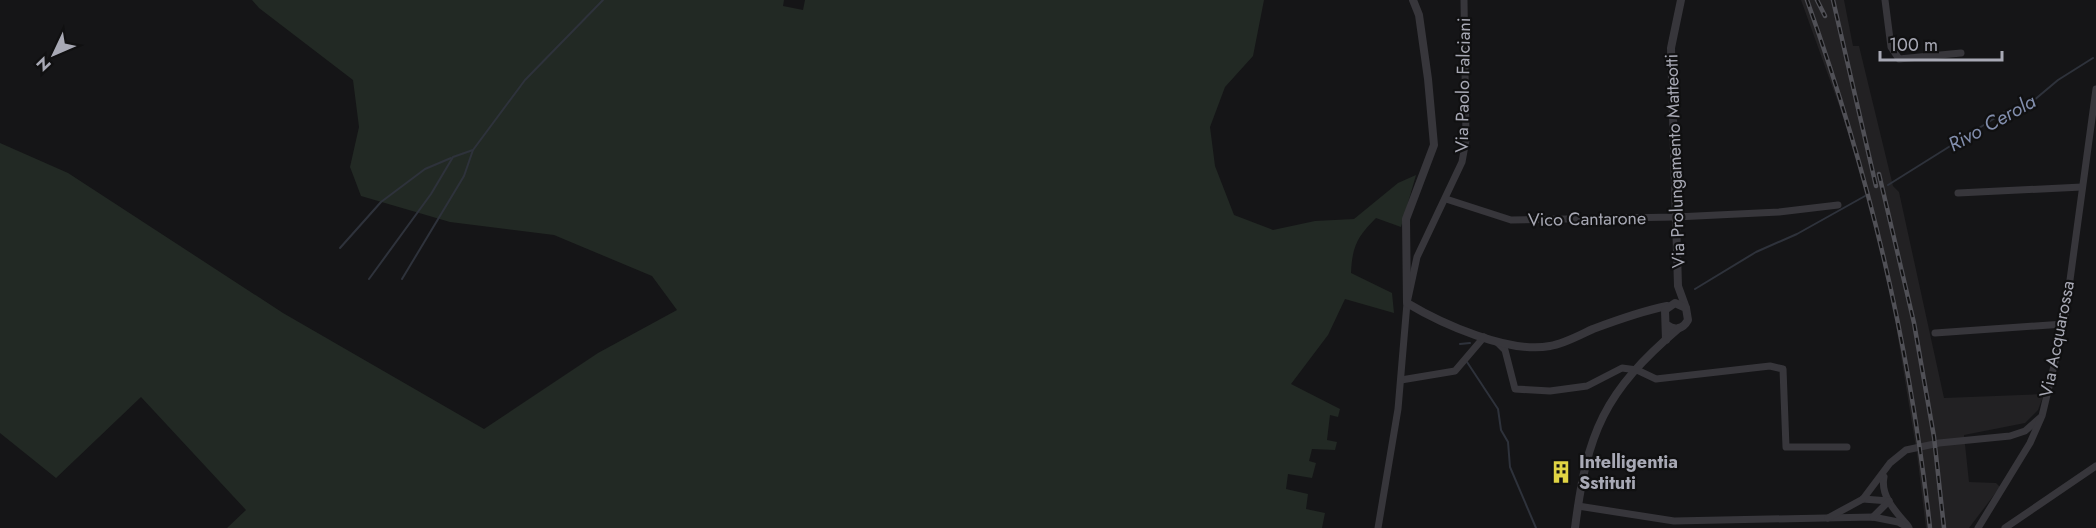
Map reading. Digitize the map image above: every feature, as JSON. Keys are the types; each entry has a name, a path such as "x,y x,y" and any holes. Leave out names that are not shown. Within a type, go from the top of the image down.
{"street":[{"path":"1413,0 1419,15 1434,145 1406,219 1407,303 1425,314 1497,342 1533,348 1552,346 1651,309 1679,304 1686,308 1688,320 1620,386 1594,434 1584,470 1575,528"},
{"name":"Via Paolo Falciani","path":"1378,528 1398,409 1407,303 1417,257 1462,162 1466,140 1464,0"},
{"name":"Via Prolungamento Matteotti","path":"1681,0 1671,48 1678,286 1686,308"},
{"path":"1885,0 1891,47 1899,59 1961,53"},
{"name":"Via Acquarossa","path":"1863,499 1885,473 1890,463 1906,450 1939,443 2010,436 2025,431 2042,416 2064,324 2096,89"},
{"path":"1958,193 2082,187"},
{"name":"Vico Cantarone","path":"1446,199 1511,220 1676,217 1779,212 1838,205"},
{"name":"Via Prolungamento Matteotti","path":"1666,340 1666,323 1663,314 1678,286"},
{"path":"1651,309 1666,323 1679,328"},
{"path":"1935,333 2064,324"},
{"path":"1401,380 1455,371 1484,336"},
{"path":"1497,342 1505,350 1515,389 1550,391 1587,386 1622,368 1637,370 1656,379 1770,366 1783,369 1786,447 1847,447"},
{"path":"1978,528 2030,442 2042,416"},
{"path":"2005,528 2096,466"},
{"path":"1885,473 1882,486 1889,501 1909,528"},
{"path":"1828,518 1863,499 1889,501"},
{"path":"1873,517 1889,501"},
{"path":"1578,506 1674,521 1712,524 1873,517 1898,522 1909,528"}],"shaded area":[{"path":"252,0 784,0 783,6 803,10 805,0 1264,0 1253,56 1225,87 1210,127 1215,166 1234,215 1273,230 1315,221 1354,219 1398,183 1416,175 1401,227 1376,218 1360,236 1353,256 1351,273 1392,293 1394,313 1345,299 1328,335 1291,384 1340,409 1338,417 1330,415 1327,440 1337,442 1335,450 1312,449 1309,461 1316,463 1312,478 1288,474 1286,489 1308,494 1306,509 1325,513 1322,528 227,528 246,510 141,397 56,478 0,433 0,143 68,173 283,313 484,429 598,353 677,310 652,276 554,235 450,222 361,196 350,167 359,127 353,80 259,8"},
{"path":"1801,0 1844,0 1853,46 1859,46 1893,186 1899,192 1944,398 2044,394 2038,410 2025,423 1964,435 1969,482 1996,483 2000,487 1969,528 1926,528 1917,454 1892,301 1864,184 1840,108"}],"waterway":[{"path":"402,279 464,176 473,150 525,80 603,0"},
{"name":"Rivo Cerola","path":"1888,185 2003,113 2033,101 2058,80 2093,58"},
{"path":"369,279 431,194 453,157 473,150"},
{"path":"340,248 381,202 425,169 451,158"},
{"name":"Rivo Cerola","path":"1695,289 1756,252 1797,234 1865,196"},
{"name":"Rivo Cerola","path":"1460,344 1470,343"},
{"path":"1467,362 1498,409 1501,430 1508,442 1510,467 1536,528"}],"railway":[{"path":"1807,0 1850,131 1884,260 1911,392 1930,528"},
{"path":"1817,0 1825,16"},
{"path":"1833,0 1876,186"},
{"path":"1879,174 1914,323 1934,437 1944,528"}],"place":[{"name":"Intelligentia Sstituti","path":"1561,472"}]}
